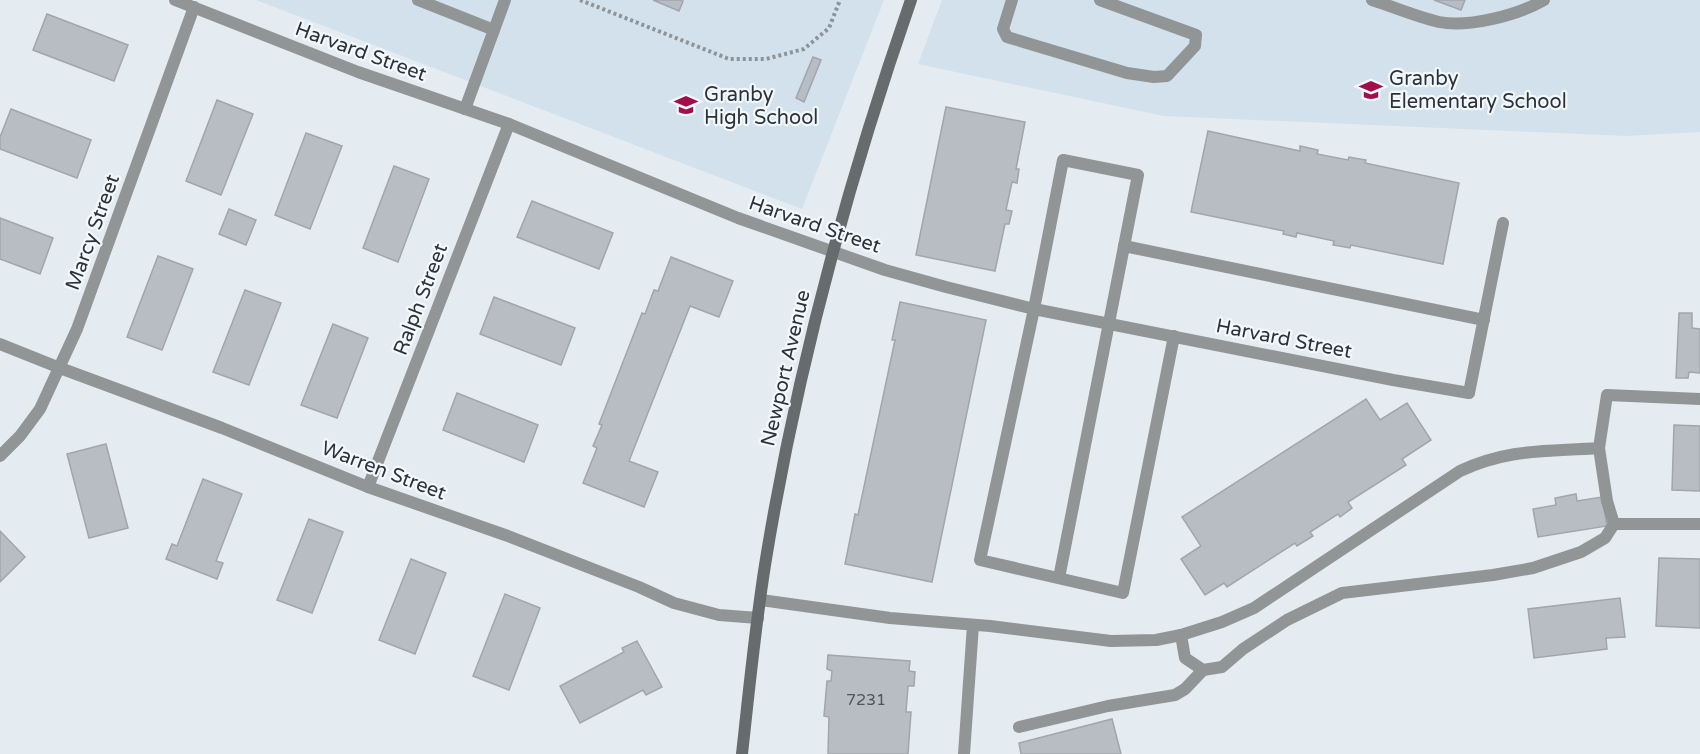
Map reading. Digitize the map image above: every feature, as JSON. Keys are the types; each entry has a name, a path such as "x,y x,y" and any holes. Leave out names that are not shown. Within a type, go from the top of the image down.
{"street":[{"name":"Harvard Street","path":"175,0 358,72 508,124 738,218 936,285 1034,309 1469,393 1484,320"},
{"path":"418,0 494,30"},
{"path":"465,109 505,0"},
{"name":"Newport Avenue","path":"742,754 758,618 789,434 814,321 883,80 911,0"},
{"path":"1011,0 1003,29 1007,37 1127,73 1154,77 1167,76 1195,46 1196,35 1100,0"},
{"path":"1372,0 1440,22 1464,24 1508,15 1544,0"},
{"name":"Marcy Street","path":"0,456 20,436 40,409 77,329 194,8"},
{"name":"Ralph Street","path":"368,487 508,124"},
{"path":"1059,578 1138,175 1063,160 1034,309 980,560 1123,593 1174,336"},
{"path":"1124,246 1484,320 1503,223"},
{"name":"Warren Street","path":"0,344 222,428 368,487 508,536 674,603 719,615 758,618"},
{"path":"1614,524 1606,501 1599,448 1607,395 1700,399"},
{"path":"761,600 890,618 1111,641 1156,640 1222,622 1254,608 1460,471 1483,460 1534,450 1599,448"},
{"path":"1614,524 1700,524"},
{"path":"1018,728 1108,706 1175,695 1185,689 1203,670 1222,667 1243,649 1287,620 1342,593 1533,568 1581,552 1605,538 1614,524"},
{"path":"964,754 973,625"},
{"path":"1182,634 1185,658 1203,670"}],"path":[{"path":"580,0 729,59 766,59 804,49 829,28 840,0"}],"shaded area":[{"name":"Granby High School","path":"256,0 884,0 802,209"},
{"name":"Granby Elementary School","path":"942,0 1700,0 1700,132 1626,136 1164,116 918,64"}],"building":[{"path":"653,0 681,0 683,1 679,11"},
{"name":"Granby Elementary School","path":"1434,0 1465,0 1461,10"},
{"path":"47,14 128,45 114,81 33,50"},
{"path":"813,57 821,60 804,102 796,98"},
{"path":"217,100 253,114 221,195 186,181"},
{"path":"946,107 1025,122 1016,169 1019,169 1017,183 1012,182 1006,210 1012,211 1009,224 1005,224 995,271 916,255"},
{"path":"11,109 91,140 77,178 0,149 0,137"},
{"path":"1208,131 1300,151 1300,146 1318,150 1317,154 1348,160 1349,157 1366,160 1365,163 1459,183 1443,264 1351,245 1350,248 1333,245 1334,241 1297,233 1296,237 1283,234 1284,231 1191,212"},
{"path":"306,133 342,146 310,229 275,215"},
{"path":"394,166 429,179 398,262 363,248"},
{"path":"532,201 613,233 599,269 517,237"},
{"path":"229,209 256,220 246,245 219,234"},
{"path":"0,218 53,238 40,274 0,259"},
{"path":"158,256 193,269 162,350 127,337"},
{"path":"671,257 733,281 719,317 690,306 629,461 658,472 644,507 583,483 597,448 593,446 602,425 599,424 642,313 645,314 654,290 658,291"},
{"path":"245,290 281,303 249,385 213,372"},
{"path":"494,297 575,328 561,365 480,334"},
{"path":"900,302 986,320 932,582 845,564 855,514 858,515 895,340 892,340"},
{"path":"1679,313 1692,313 1692,328 1700,329 1700,373 1689,372 1688,378 1676,378"},
{"path":"333,324 368,338 337,418 301,405"},
{"path":"457,393 538,425 524,462 443,430"},
{"path":"1366,399 1380,420 1407,403 1431,440 1402,459 1406,465 1348,502 1352,508 1340,517 1338,514 1310,532 1313,536 1297,546 1295,543 1227,587 1224,583 1205,595 1181,559 1201,546 1182,517"},
{"path":"1674,425 1700,426 1700,491 1672,490"},
{"path":"106,444 128,528 89,538 67,454"},
{"path":"203,479 242,494 216,561 223,563 217,579 166,559 172,544 177,546"},
{"path":"1576,494 1577,501 1602,497 1607,526 1538,537 1533,509 1556,505 1555,498"},
{"path":"309,519 343,532 312,613 277,600"},
{"path":"0,531 25,557 0,582"},
{"path":"1659,558 1700,559 1700,628 1656,626"},
{"path":"411,559 446,573 415,654 379,640"},
{"path":"505,594 540,608 509,690 473,676"},
{"path":"1620,598 1625,637 1606,638 1607,649 1534,658 1528,609"},
{"path":"637,641 662,687 646,695 643,690 580,723 560,686 624,652 622,648"},
{"path":"828,655 910,661 909,671 915,672 914,686 908,686 906,712 911,712 908,754 828,754 829,717 824,716 827,681 831,681 832,671 827,669"},
{"path":"1112,719 1121,754 1021,754 1019,743"}],"place":[{"name":"Granby Elementary School","path":"1371,90"},
{"name":"Granby High School","path":"686,105"}]}
